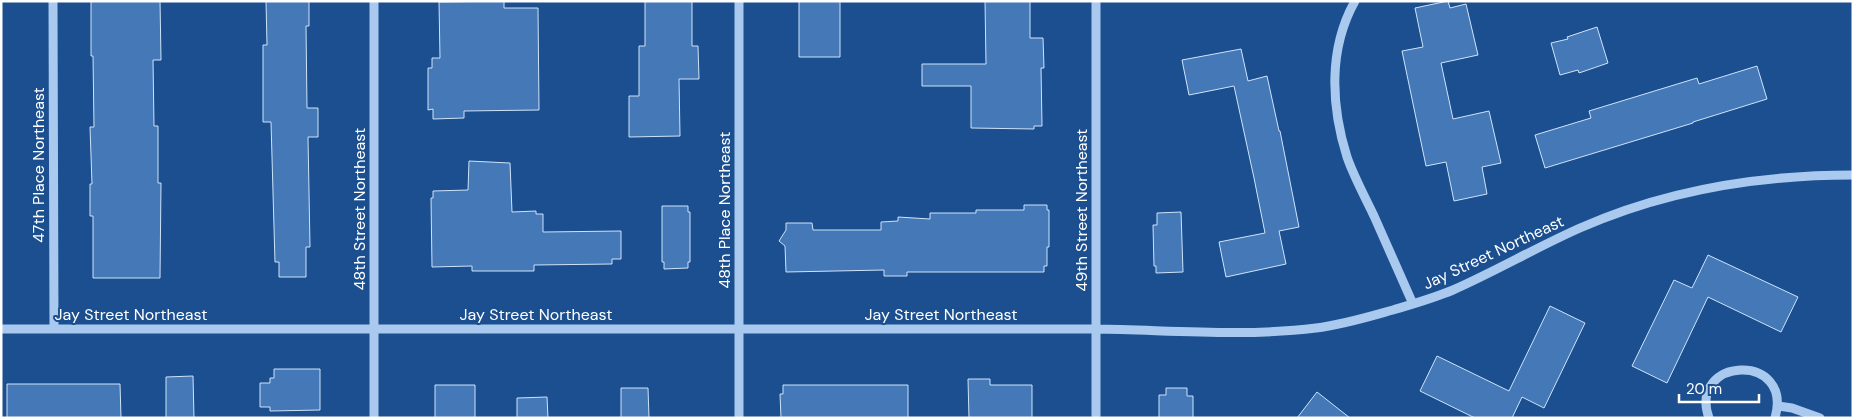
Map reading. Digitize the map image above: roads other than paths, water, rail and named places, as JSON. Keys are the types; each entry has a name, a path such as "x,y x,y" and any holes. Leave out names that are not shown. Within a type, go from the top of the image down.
{"street":[{"name":"47th Place Northeast","path":"53,1 54,329"},
{"name":"48th Street Northeast","path":"374,1 374,418"},
{"name":"48th Place Northeast","path":"739,1 739,418"},
{"name":"49th Street Northeast","path":"1096,1 1096,418"},
{"path":"1355,1 1338,43 1334,77 1337,118 1348,158 1414,304"},
{"name":"Jay Street Northeast","path":"1,329 1096,329 1251,332 1310,329 1414,304 1451,291 1580,228 1639,205 1690,191 1765,179 1823,174 1853,174"},
{"path":"1709,418 1706,400 1710,389 1716,379 1737,369 1749,370 1769,380 1775,390 1778,406 1775,418"},
{"path":"1778,406 1792,408 1820,418"}]}
